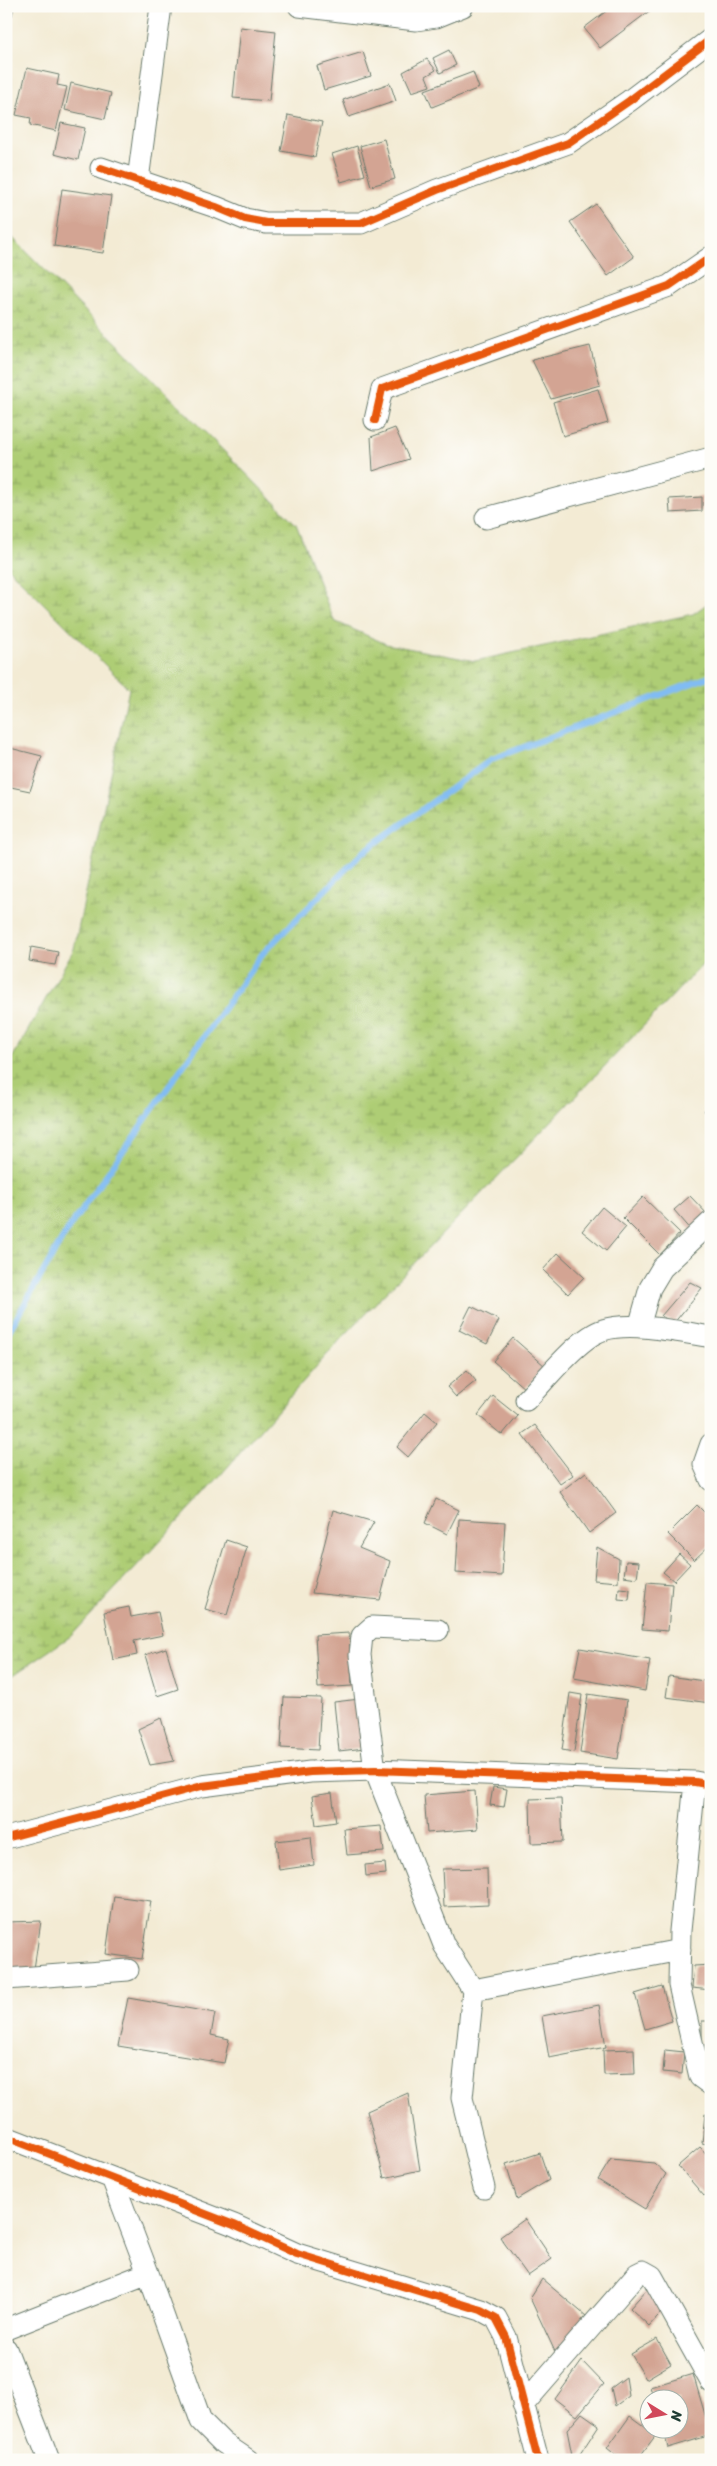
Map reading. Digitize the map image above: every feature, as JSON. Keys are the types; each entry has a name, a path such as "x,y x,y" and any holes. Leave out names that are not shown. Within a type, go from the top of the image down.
{"street":[{"path":"138,180 161,6"},
{"path":"299,6 416,20 436,17 463,6"},
{"path":"101,168 216,206 245,219 266,223 361,223 437,190 568,143 629,101 711,39"},
{"path":"375,420 382,389 669,286 711,257"},
{"path":"486,518 711,458"},
{"path":"639,1327 650,1288 662,1268 711,1222"},
{"path":"526,1400 584,1340 603,1330 639,1327 711,1336"},
{"path":"711,1444 704,1464 711,1480"},
{"path":"438,1630 372,1627 362,1636 360,1655 375,1770 444,1945 474,1990 462,2098 484,2188"},
{"path":"6,1838 202,1786 310,1772 375,1770 703,1783 680,1931 679,1985 700,2077 711,2086"},
{"path":"474,1990 680,1950"},
{"path":"6,1979 128,1970"},
{"path":"6,2137 234,2225 296,2254 481,2310 496,2318 506,2337 538,2460"},
{"path":"112,2178 201,2421 223,2443 248,2460"},
{"path":"523,2405 637,2274 643,2272 652,2276 711,2382"},
{"path":"6,2329 148,2273"},
{"path":"6,2348 49,2460"}],"green space":[{"path":"6,231 296,524 334,621 386,644 475,661 693,614 711,601 711,956 339,1341 202,1496 71,1636 6,1680 6,1069 74,949 129,689 6,566"}],"building":[{"path":"6,6 14,6 12,16 6,15"},
{"path":"613,6 656,6 600,48 584,28"},
{"path":"240,27 276,31 269,101 233,98"},
{"path":"449,50 456,65 440,73 433,58"},
{"path":"363,52 371,76 324,90 317,66"},
{"path":"427,59 436,70 426,76 430,86 412,92 403,72"},
{"path":"27,68 59,75 57,85 67,87 56,131 30,125 31,118 16,115"},
{"path":"473,72 479,88 432,107 425,90"},
{"path":"71,83 111,93 105,119 65,110"},
{"path":"390,83 396,101 349,117 343,100"},
{"path":"288,115 322,122 315,157 281,151"},
{"path":"61,123 85,128 78,160 54,154"},
{"path":"384,139 395,179 371,186 360,146"},
{"path":"357,146 365,175 341,182 332,154"},
{"path":"62,189 111,196 103,253 54,246"},
{"path":"596,204 634,257 608,276 570,222"},
{"path":"590,346 600,385 551,399 532,360"},
{"path":"598,389 608,423 563,436 553,402"},
{"path":"395,428 409,459 373,471 371,437"},
{"path":"702,497 702,511 670,513 669,499"},
{"path":"6,747 42,756 30,791 6,786"},
{"path":"31,947 58,952 55,965 29,961"},
{"path":"711,1100 711,1115 704,1111"},
{"path":"690,1196 710,1217 693,1232 674,1210"},
{"path":"643,1197 680,1233 660,1255 623,1218"},
{"path":"602,1207 626,1227 606,1251 582,1231"},
{"path":"558,1253 584,1277 568,1294 543,1270"},
{"path":"690,1282 702,1288 674,1323 661,1316"},
{"path":"471,1306 499,1320 487,1344 459,1330"},
{"path":"513,1338 545,1366 525,1389 493,1361"},
{"path":"467,1370 476,1381 456,1397 447,1387"},
{"path":"493,1396 518,1416 502,1435 478,1415"},
{"path":"425,1412 437,1422 408,1457 397,1447"},
{"path":"535,1425 573,1475 560,1484 522,1434"},
{"path":"586,1472 616,1513 589,1533 560,1492"},
{"path":"436,1499 459,1510 447,1534 425,1523"},
{"path":"697,1505 711,1519 711,1544 694,1560 668,1534"},
{"path":"333,1510 374,1522 359,1548 390,1561 380,1600 312,1593"},
{"path":"459,1519 505,1522 502,1576 456,1573"},
{"path":"226,1540 247,1547 227,1615 205,1609"},
{"path":"597,1547 619,1559 618,1582 594,1580"},
{"path":"679,1554 690,1564 674,1581 663,1572"},
{"path":"626,1561 639,1562 637,1578 624,1576"},
{"path":"647,1582 672,1584 668,1631 642,1629"},
{"path":"619,1588 630,1589 629,1600 618,1599"},
{"path":"129,1607 131,1617 158,1612 163,1635 134,1641 137,1655 113,1660 104,1612"},
{"path":"349,1633 352,1686 318,1688 315,1635"},
{"path":"166,1648 178,1689 157,1696 145,1655"},
{"path":"580,1648 650,1660 645,1691 574,1678"},
{"path":"669,1676 711,1682 710,1703 666,1697"},
{"path":"570,1693 582,1695 574,1752 562,1750"},
{"path":"588,1694 627,1700 618,1759 580,1753"},
{"path":"284,1697 321,1698 318,1750 281,1748"},
{"path":"360,1699 365,1748 339,1751 334,1702"},
{"path":"161,1718 174,1761 150,1765 138,1729"},
{"path":"493,1787 507,1789 504,1807 490,1805"},
{"path":"475,1791 478,1829 427,1833 424,1795"},
{"path":"332,1793 336,1822 316,1825 312,1796"},
{"path":"561,1798 563,1842 531,1843 530,1799"},
{"path":"381,1826 384,1852 347,1855 344,1829"},
{"path":"311,1837 314,1865 279,1870 276,1841"},
{"path":"385,1863 386,1874 366,1876 365,1865"},
{"path":"487,1868 488,1905 444,1907 442,1869"},
{"path":"114,1896 151,1901 142,1959 106,1954"},
{"path":"41,1921 33,1976 6,1976 6,1922"},
{"path":"711,1965 711,1990 692,1988 694,1966"},
{"path":"662,1986 672,2021 645,2029 635,1994"},
{"path":"128,1998 215,2013 211,2035 229,2039 224,2063 118,2046"},
{"path":"599,2005 606,2047 549,2058 542,2016"},
{"path":"702,2021 711,2021 711,2045 702,2045"},
{"path":"634,2049 635,2074 604,2075 603,2050"},
{"path":"665,2050 684,2052 682,2074 663,2072"},
{"path":"408,2093 420,2170 384,2178 367,2111"},
{"path":"705,2114 711,2116 711,2145 702,2143"},
{"path":"700,2147 711,2159 711,2190 704,2196 678,2166"},
{"path":"540,2153 549,2180 517,2199 506,2164"},
{"path":"611,2159 654,2163 666,2174 645,2209 598,2180"},
{"path":"525,2219 552,2259 528,2276 500,2237"},
{"path":"542,2279 586,2316 557,2356 530,2298"},
{"path":"647,2289 666,2307 649,2326 630,2308"},
{"path":"657,2339 671,2364 646,2379 631,2354"},
{"path":"582,2361 604,2384 577,2416 555,2399"},
{"path":"693,2374 711,2435 668,2448 666,2438 690,2438 690,2388 650,2387"},
{"path":"626,2377 629,2396 615,2406 611,2388"},
{"path":"582,2413 599,2425 576,2460 573,2460 567,2430"},
{"path":"630,2416 640,2423 640,2438 654,2438 637,2460 622,2460 607,2448"}],"waterway":[{"path":"6,1336 68,1229 263,953 362,853 492,759 711,676"}],"cycle path":[{"path":"101,168 216,207 245,219 266,223 361,223 437,190 568,143 629,101 711,39"},
{"path":"375,420 382,389 669,286 711,257"},
{"path":"6,1838 202,1786 310,1772 375,1770 695,1782 711,1785"},
{"path":"6,2137 234,2225 297,2254 481,2310 496,2318 506,2337 538,2460"}]}
